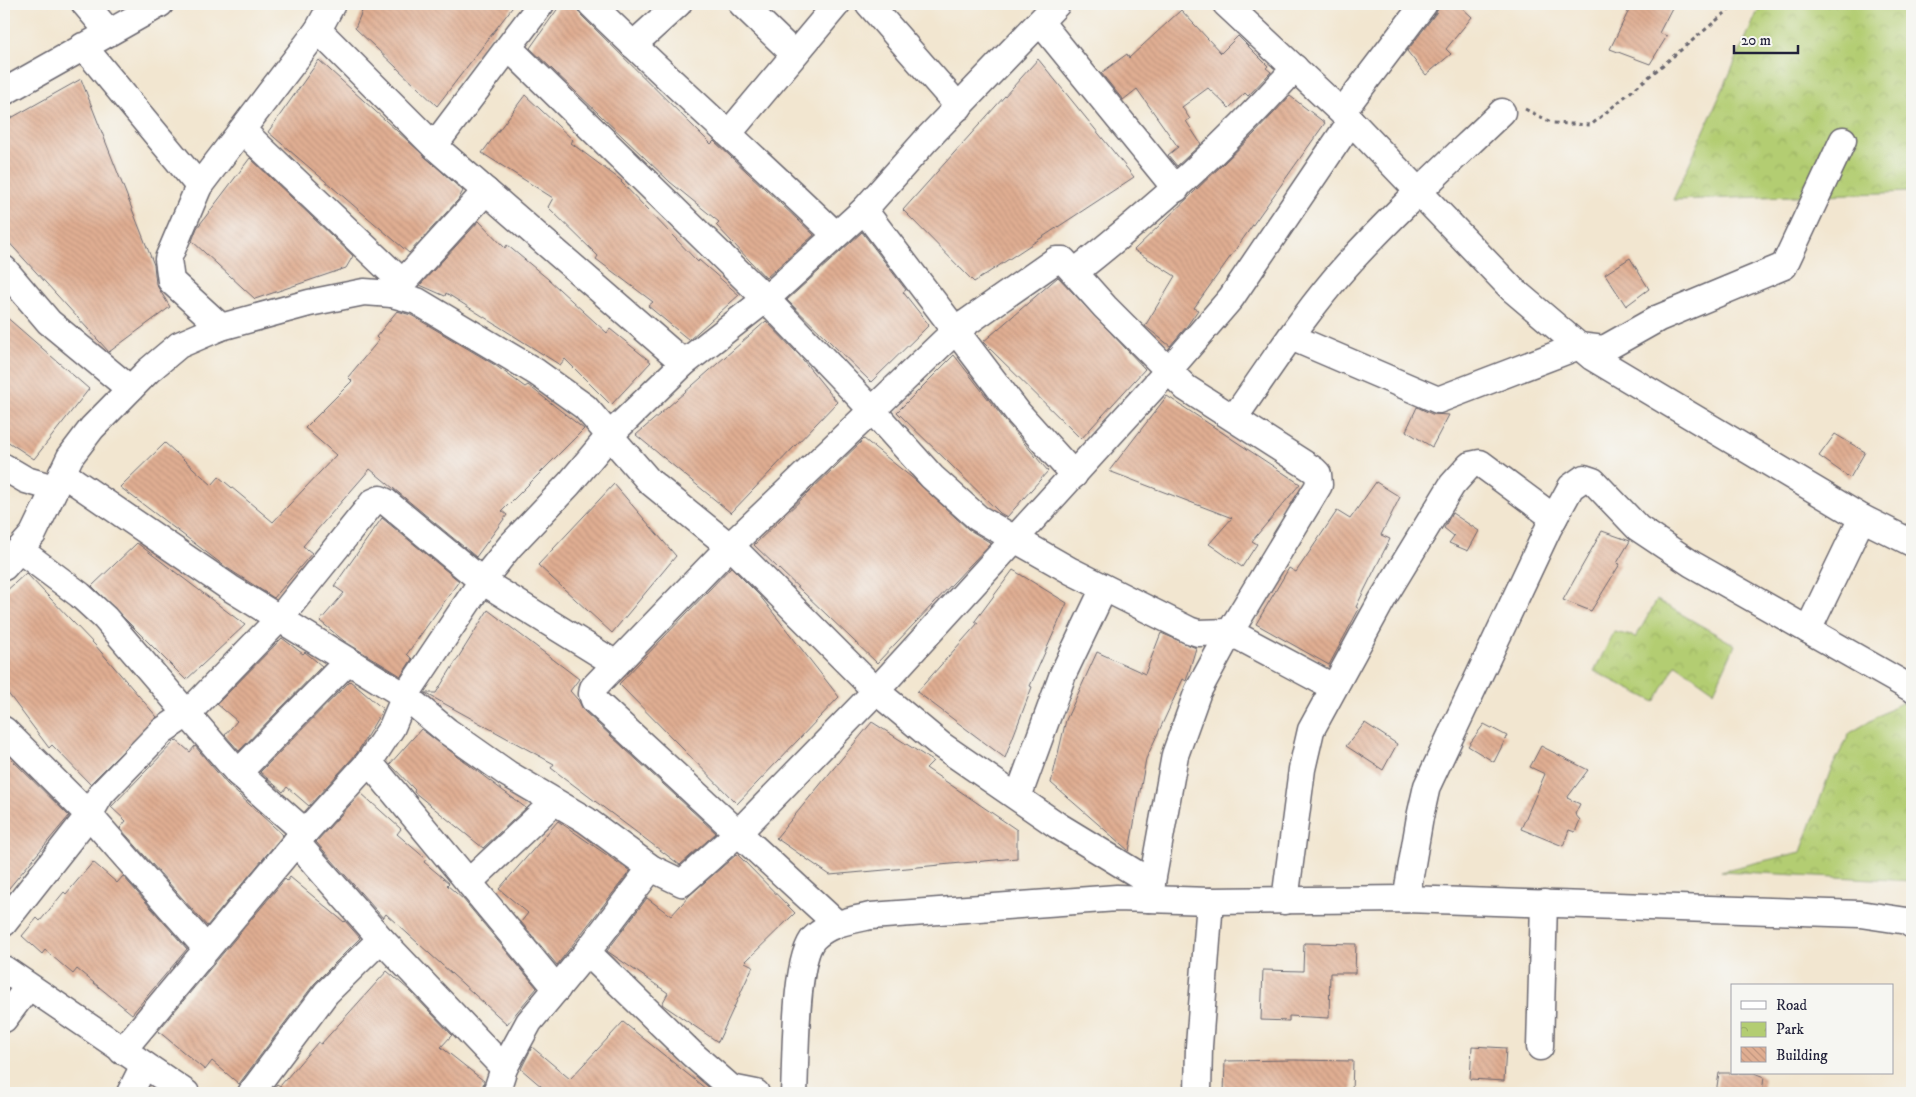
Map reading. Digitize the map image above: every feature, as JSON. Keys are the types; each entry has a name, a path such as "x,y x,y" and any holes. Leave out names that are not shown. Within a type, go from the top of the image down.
{"street":[{"path":"85,4 108,31"},
{"path":"4,92 108,31 160,4"},
{"path":"221,327 171,281 168,259 199,186 318,30 332,4"},
{"path":"434,146 541,4"},
{"path":"591,4 836,235"},
{"path":"633,45 678,4"},
{"path":"742,4 794,54"},
{"path":"729,133 837,4"},
{"path":"869,4 959,107"},
{"path":"1226,4 1346,117 1512,289 1592,357 1862,518 1912,543"},
{"path":"4,467 26,480 58,480 405,696 479,755 586,820 651,868 682,883 738,833 876,691 1168,371 1231,298 1346,117 1424,4"},
{"path":"130,1093 133,1058 206,948 300,837 369,762 392,727 405,696 482,581 510,546 569,484 610,435 684,363 766,299 864,210 1049,13 1176,189"},
{"path":"318,30 434,146 684,363"},
{"path":"83,46 199,186"},
{"path":"509,48 766,299 871,409 932,477 978,518 1104,588 1189,630 1198,633 1230,632 1333,687"},
{"path":"1075,272 1176,189 1249,120 1295,68"},
{"path":"1234,418 1291,337 1347,266 1418,192 1502,112"},
{"path":"242,130 398,289 536,372 585,407 648,481 739,554 876,691 941,745 1150,891"},
{"path":"1291,337 1438,400 1579,346 1604,349 1659,318 1784,266 1844,140"},
{"path":"486,191 398,289 364,292 318,301 221,327 179,345 92,428 70,457 34,534 12,559 80,595 105,618 238,773 300,837 381,939 504,1068"},
{"path":"864,210 1019,414 1074,474"},
{"path":"836,924 594,700 593,688 729,547 871,409 956,330 1056,260 1067,262 1105,307 1186,388 1314,470 1320,479 1319,485 1230,632 1198,691 1174,755 1150,891"},
{"path":"4,269 49,322 130,390"},
{"path":"1285,901 1302,769 1311,730 1382,600 1452,485 1470,465 1480,464 1554,518"},
{"path":"1406,899 1420,817 1428,786 1554,518 1571,487 1584,478 1593,481 1638,528 1692,564 1912,689"},
{"path":"4,923 89,815 101,794 162,731 187,714 279,619 373,502 380,499 482,581 616,664"},
{"path":"1808,630 1862,518"},
{"path":"1018,797 1063,674 1104,588"},
{"path":"238,773 348,661"},
{"path":"4,730 89,815 206,948"},
{"path":"369,762 557,988"},
{"path":"469,882 554,802"},
{"path":"496,1093 504,1068 529,1022 587,952 651,868"},
{"path":"794,1093 801,968 814,938 836,924 871,916 1118,898 1150,891 1210,901 1406,899 1860,914 1907,921 1912,925"},
{"path":"1198,1093 1199,1046 1210,901"},
{"path":"1540,1047 1544,903"},
{"path":"251,1093 326,992 381,939"},
{"path":"587,952 692,1054 731,1088 756,1093"},
{"path":"4,969 186,1093"},
{"path":"4,1020 28,987"}],"path":[{"path":"1502,112 1512,102 1553,123 1591,125 1736,4"}],"green space":[{"path":"1761,4 1912,4 1912,192 1673,200"},
{"path":"1657,600 1735,645 1714,691 1676,664 1655,702 1594,671 1614,632 1636,637"},
{"path":"1904,701 1912,828 1912,881 1721,871 1801,852 1831,769 1850,733"}],"building":[{"path":"365,4 515,4 437,106 355,28"},
{"path":"561,4 573,4 581,15 711,144 714,141 814,235 766,278 716,225 719,222 670,182 530,48"},
{"path":"1440,4 1458,4 1472,17 1446,49 1451,54 1426,75 1407,51 1436,13"},
{"path":"1632,4 1674,4 1659,33 1667,36 1650,64 1610,49"},
{"path":"1181,10 1221,53 1238,36 1268,66 1266,68 1271,72 1248,96 1245,93 1229,108 1208,88 1182,107 1190,119 1186,121 1201,144 1177,166 1168,155 1178,147 1137,89 1123,100 1101,73 1127,54 1129,58"},
{"path":"1038,59 1134,177 974,282 903,210"},
{"path":"319,60 463,191 458,200 409,253 268,132"},
{"path":"81,79 154,265 156,284 170,307 109,352 4,237 4,122"},
{"path":"525,95 573,140 571,143 622,181 698,262 699,260 739,295 689,340 648,306 653,302 596,259 598,256 548,207 553,198 482,153"},
{"path":"1290,96 1325,123 1194,308 1198,310 1187,326 1170,346 1145,326 1175,276 1134,250 1254,134"},
{"path":"250,158 353,256 346,268 255,299 192,241 197,228"},
{"path":"479,221 505,248 507,245 548,279 607,333 610,329 651,362 611,405 565,359 560,365 446,293 445,296 420,285"},
{"path":"862,232 906,290 903,292 929,325 871,382 787,300"},
{"path":"1630,258 1649,289 1626,306 1605,274"},
{"path":"1058,277 1145,369 1081,439 983,342"},
{"path":"397,311 411,315 495,365 525,387 528,385 584,429 502,511 507,515 476,557 370,469 303,546 312,553 274,598 227,568 120,487 165,443 212,485 219,477 273,522 336,455 305,428 352,381 348,377 379,340 376,337"},
{"path":"4,315 89,389 34,459 4,439"},
{"path":"766,321 799,355 837,402 731,513 636,435"},
{"path":"954,355 1007,423 1048,471 1007,517 1000,513 897,412"},
{"path":"1167,396 1300,484 1252,541 1257,544 1242,567 1209,544 1232,518 1109,471"},
{"path":"1417,407 1432,414 1449,415 1432,447 1406,431"},
{"path":"1835,434 1865,452 1850,478 1819,456"},
{"path":"864,439 916,481 968,529 991,543 877,663 754,545"},
{"path":"1376,482 1400,497 1381,535 1390,539 1356,607 1359,609 1329,665 1256,624 1289,568 1296,572 1337,511 1350,519"},
{"path":"614,484 676,556 612,633 538,565"},
{"path":"1452,513 1479,531 1468,551 1449,543 1454,536 1444,528"},
{"path":"382,518 459,581 407,654 412,659 401,676 344,641 320,621 344,593 334,586"},
{"path":"1602,531 1630,541 1617,563 1620,564 1591,611 1563,600"},
{"path":"137,543 245,625 186,680 92,586"},
{"path":"731,567 760,596 839,697 737,804 619,684"},
{"path":"1013,570 1067,603 1030,686 1032,687 1005,758 917,692 978,623 975,621"},
{"path":"26,573 95,645 157,717 90,784 52,745 49,748 4,688 4,593"},
{"path":"488,610 579,679 570,691 584,711 716,833 680,865 551,768 554,764 425,693 436,693"},
{"path":"1161,633 1196,648 1186,681 1183,679 1146,759 1129,851 1051,783 1066,720 1097,652 1145,674"},
{"path":"282,638 303,654 305,652 322,666 239,751 225,735 237,721 217,704"},
{"path":"350,681 383,709 357,753 309,806 287,787 283,792 260,772"},
{"path":"872,722 933,761 926,768 1017,830 1017,858 830,875 776,838"},
{"path":"1365,723 1397,744 1383,770 1346,746"},
{"path":"1484,724 1507,736 1494,762 1468,746"},
{"path":"421,729 526,808 483,848 414,792 415,790 390,764"},
{"path":"176,740 190,752 195,746 227,784 283,835 207,926 120,828 126,821 111,807"},
{"path":"1541,746 1588,770 1567,798 1580,804 1575,814 1580,820 1575,832 1569,830 1563,846 1521,829 1545,774 1530,767"},
{"path":"4,752 69,816 4,894"},
{"path":"361,793 401,829 397,834 426,859 424,862 449,883 447,885 463,899 537,988 507,1024 386,914 383,918 316,842"},
{"path":"558,821 630,871 557,965 521,922 528,913 499,889"},
{"path":"737,854 795,913 745,962 753,966 718,1042 662,1004 668,993 607,951 647,898 671,916 690,895"},
{"path":"93,862 117,883 123,876 187,949 132,1014 77,969 73,974 45,950 42,954 22,936 37,918 40,921 64,892 66,894"},
{"path":"290,877 345,921 360,938 314,984 239,1084 212,1061 205,1070 158,1031 285,879 287,881"},
{"path":"1304,943 1356,944 1355,973 1330,973 1329,1018 1289,1016 1289,1021 1261,1020 1263,970 1303,971"},
{"path":"387,971 409,990 452,1035 441,1047 484,1081 481,1093 270,1093 277,1084 280,1086 318,1042 321,1044"},
{"path":"623,1022 711,1093 549,1093 521,1069 532,1047 570,1079"},
{"path":"1472,1046 1506,1048 1504,1081 1470,1079"},
{"path":"1225,1061 1353,1061 1352,1093 1224,1093"},
{"path":"1719,1073 1756,1074 1764,1077 1762,1093 1716,1093"}]}
